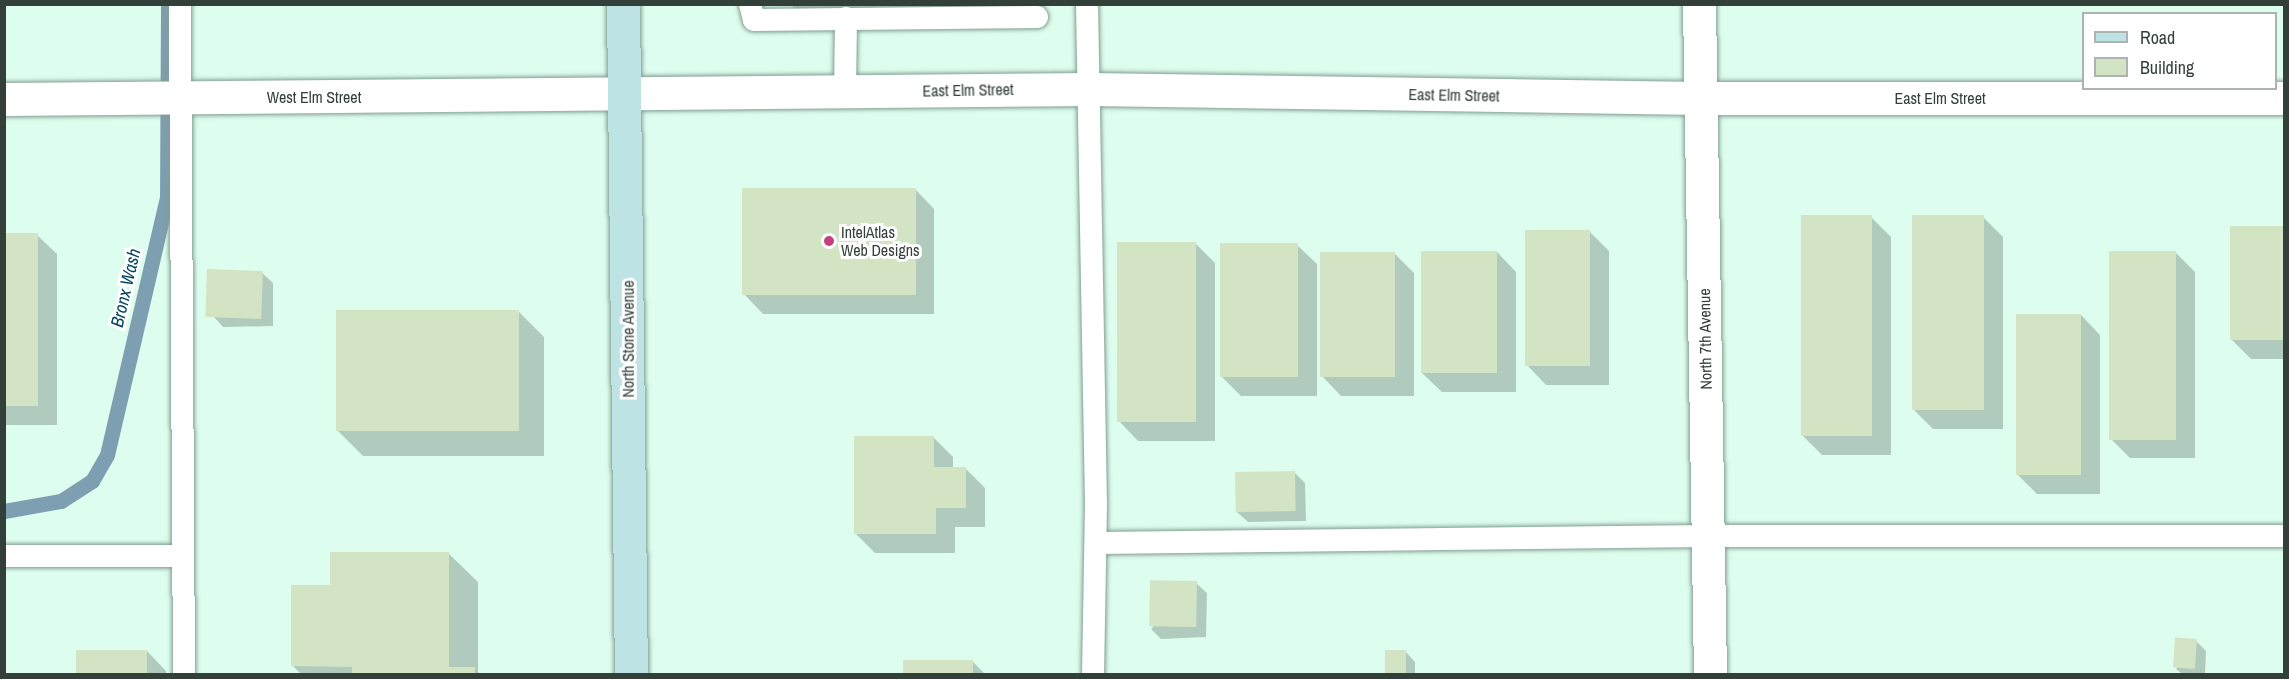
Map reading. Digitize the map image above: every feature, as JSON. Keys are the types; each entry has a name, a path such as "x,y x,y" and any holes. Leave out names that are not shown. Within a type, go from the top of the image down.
{"main road":[{"name":"North Stone Avenue","path":"623,4 631,675"}],"street":[{"name":"North 7th Avenue","path":"1699,4 1710,675"},
{"name":"East Elm Street","path":"624,95 1089,89 1700,99 2284,98"},
{"name":"West Elm Street","path":"4,99 624,95"}],"lane":[{"path":"180,4 184,675"},
{"path":"750,4 754,20 1037,17"},
{"path":"1087,4 1096,543 1093,675"},
{"path":"845,92 846,18"},
{"path":"1096,543 1709,536 2284,536"},
{"path":"4,556 183,556"}],"building":[{"name":"IntelAtlas Web Designs","path":"742,188 916,188 916,295 742,295"},
{"path":"1801,215 1872,215 1872,436 1801,436"},
{"path":"1912,215 1984,215 1984,410 1912,410"},
{"path":"2230,226 2284,226 2284,340 2230,340"},
{"path":"1525,230 1590,230 1590,366 1525,366"},
{"path":"5,233 38,233 38,406 5,406"},
{"path":"1117,242 1196,242 1196,422 1117,422"},
{"path":"1220,243 1298,243 1298,377 1220,377"},
{"path":"1421,251 1497,251 1497,373 1421,373"},
{"path":"2109,251 2176,251 2176,440 2109,440"},
{"path":"1320,252 1395,252 1395,377 1320,377"},
{"path":"207,269 263,271 261,319 205,317"},
{"path":"336,310 519,310 519,431 336,431"},
{"path":"2016,314 2081,314 2081,475 2016,475"},
{"path":"854,436 934,436 934,467 966,467 966,508 936,508 936,534 854,534"},
{"path":"1295,471 1296,511 1236,512 1235,472"},
{"path":"330,552 449,552 449,667 475,667 475,674 352,674 352,667 291,666 291,585 330,585"},
{"path":"1150,580 1197,581 1196,627 1149,626"},
{"path":"2175,637 2197,639 2195,669 2173,667"},
{"path":"76,650 147,650 147,674 76,674"},
{"path":"1385,650 1406,650 1406,674 1385,674"},
{"path":"903,660 973,660 973,674 903,674"}],"waterway":[{"name":"Bronx Wash","path":"4,511 61,501 92,481 107,455 167,198 168,4"}],"place":[{"name":"IntelAtlas Web Designs","path":"829,241"}]}
